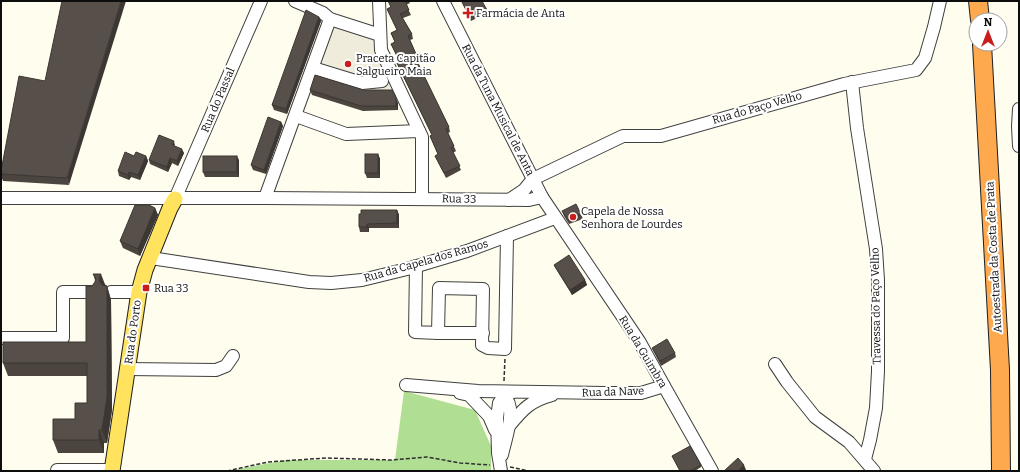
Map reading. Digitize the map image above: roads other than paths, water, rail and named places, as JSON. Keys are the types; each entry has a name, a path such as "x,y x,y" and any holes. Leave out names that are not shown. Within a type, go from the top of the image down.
{"highway":[{"path":"978,1 979,12"},
{"path":"991,1 992,12"},
{"name":"Autoestrada da Costa de Prata","path":"982,52 1000,370 1001,471"},
{"name":"Autoestrada da Costa de Prata","path":"994,52 1010,369 1012,471"}],"main road":[{"name":"Rua do Porto","path":"112,471 139,292 145,270 175,199"}],"street":[{"name":"Rua do Passal","path":"175,199 261,1"},
{"path":"295,1 323,13 330,19 380,35"},
{"path":"379,1 381,50 422,137 422,199"},
{"name":"Rua da Tuna Musical de Anta","path":"443,1 542,197 555,218"},
{"name":"Rua do Paço Velho","path":"533,179 623,136 661,136 852,82 916,70 925,58 940,1"},
{"path":"265,198 330,19"},
{"path":"313,68 362,83 382,81"},
{"name":"Travessa do Paço Velho","path":"852,82 857,128 876,248 878,280 878,371 876,408 870,440 864,459"},
{"path":"1019,110 1019,146"},
{"path":"296,116 346,134 419,131"},
{"path":"509,200 524,190 533,179"},
{"name":"Rua 33","path":"1,198 529,200 542,197"},
{"name":"Rua da Capela dos Ramos","path":"150,258 309,282 331,283 362,280 467,251 555,218"},
{"name":"Rua da Guimbra","path":"555,218 639,341 712,471"},
{"path":"438,333 439,288 483,289 482,344 488,348 505,348 507,236"},
{"path":"416,266 415,332 483,333"},
{"path":"1,338 63,338 63,292 93,292"},
{"path":"111,292 139,292"},
{"path":"127,369 216,370 226,366 233,356"},
{"path":"775,364 786,382 815,417 849,442 874,471"},
{"name":"Rua da Nave","path":"406,385 448,390 505,393 641,393 664,386"},
{"name":"Rua da Nave","path":"448,390 469,395 489,416 495,429 497,439"},
{"name":"Rua da Nave","path":"501,469 509,426 510,407 505,393"},
{"name":"Rua da Nave","path":"501,469 498,453 497,418 499,403 505,393"},
{"name":"Rua da Nave","path":"509,426 523,409 540,398 563,393"},
{"path":"57,470 112,471"}],"place":[{"name":"Farmácia de Anta","path":"468,13"},
{"name":"Praceta Capitão Salgueiro Maia","path":"348,64"},
{"name":"Capela de Nossa Senhora de Lourdes","path":"573,217"},
{"name":"Rua 33","path":"146,288"}]}
